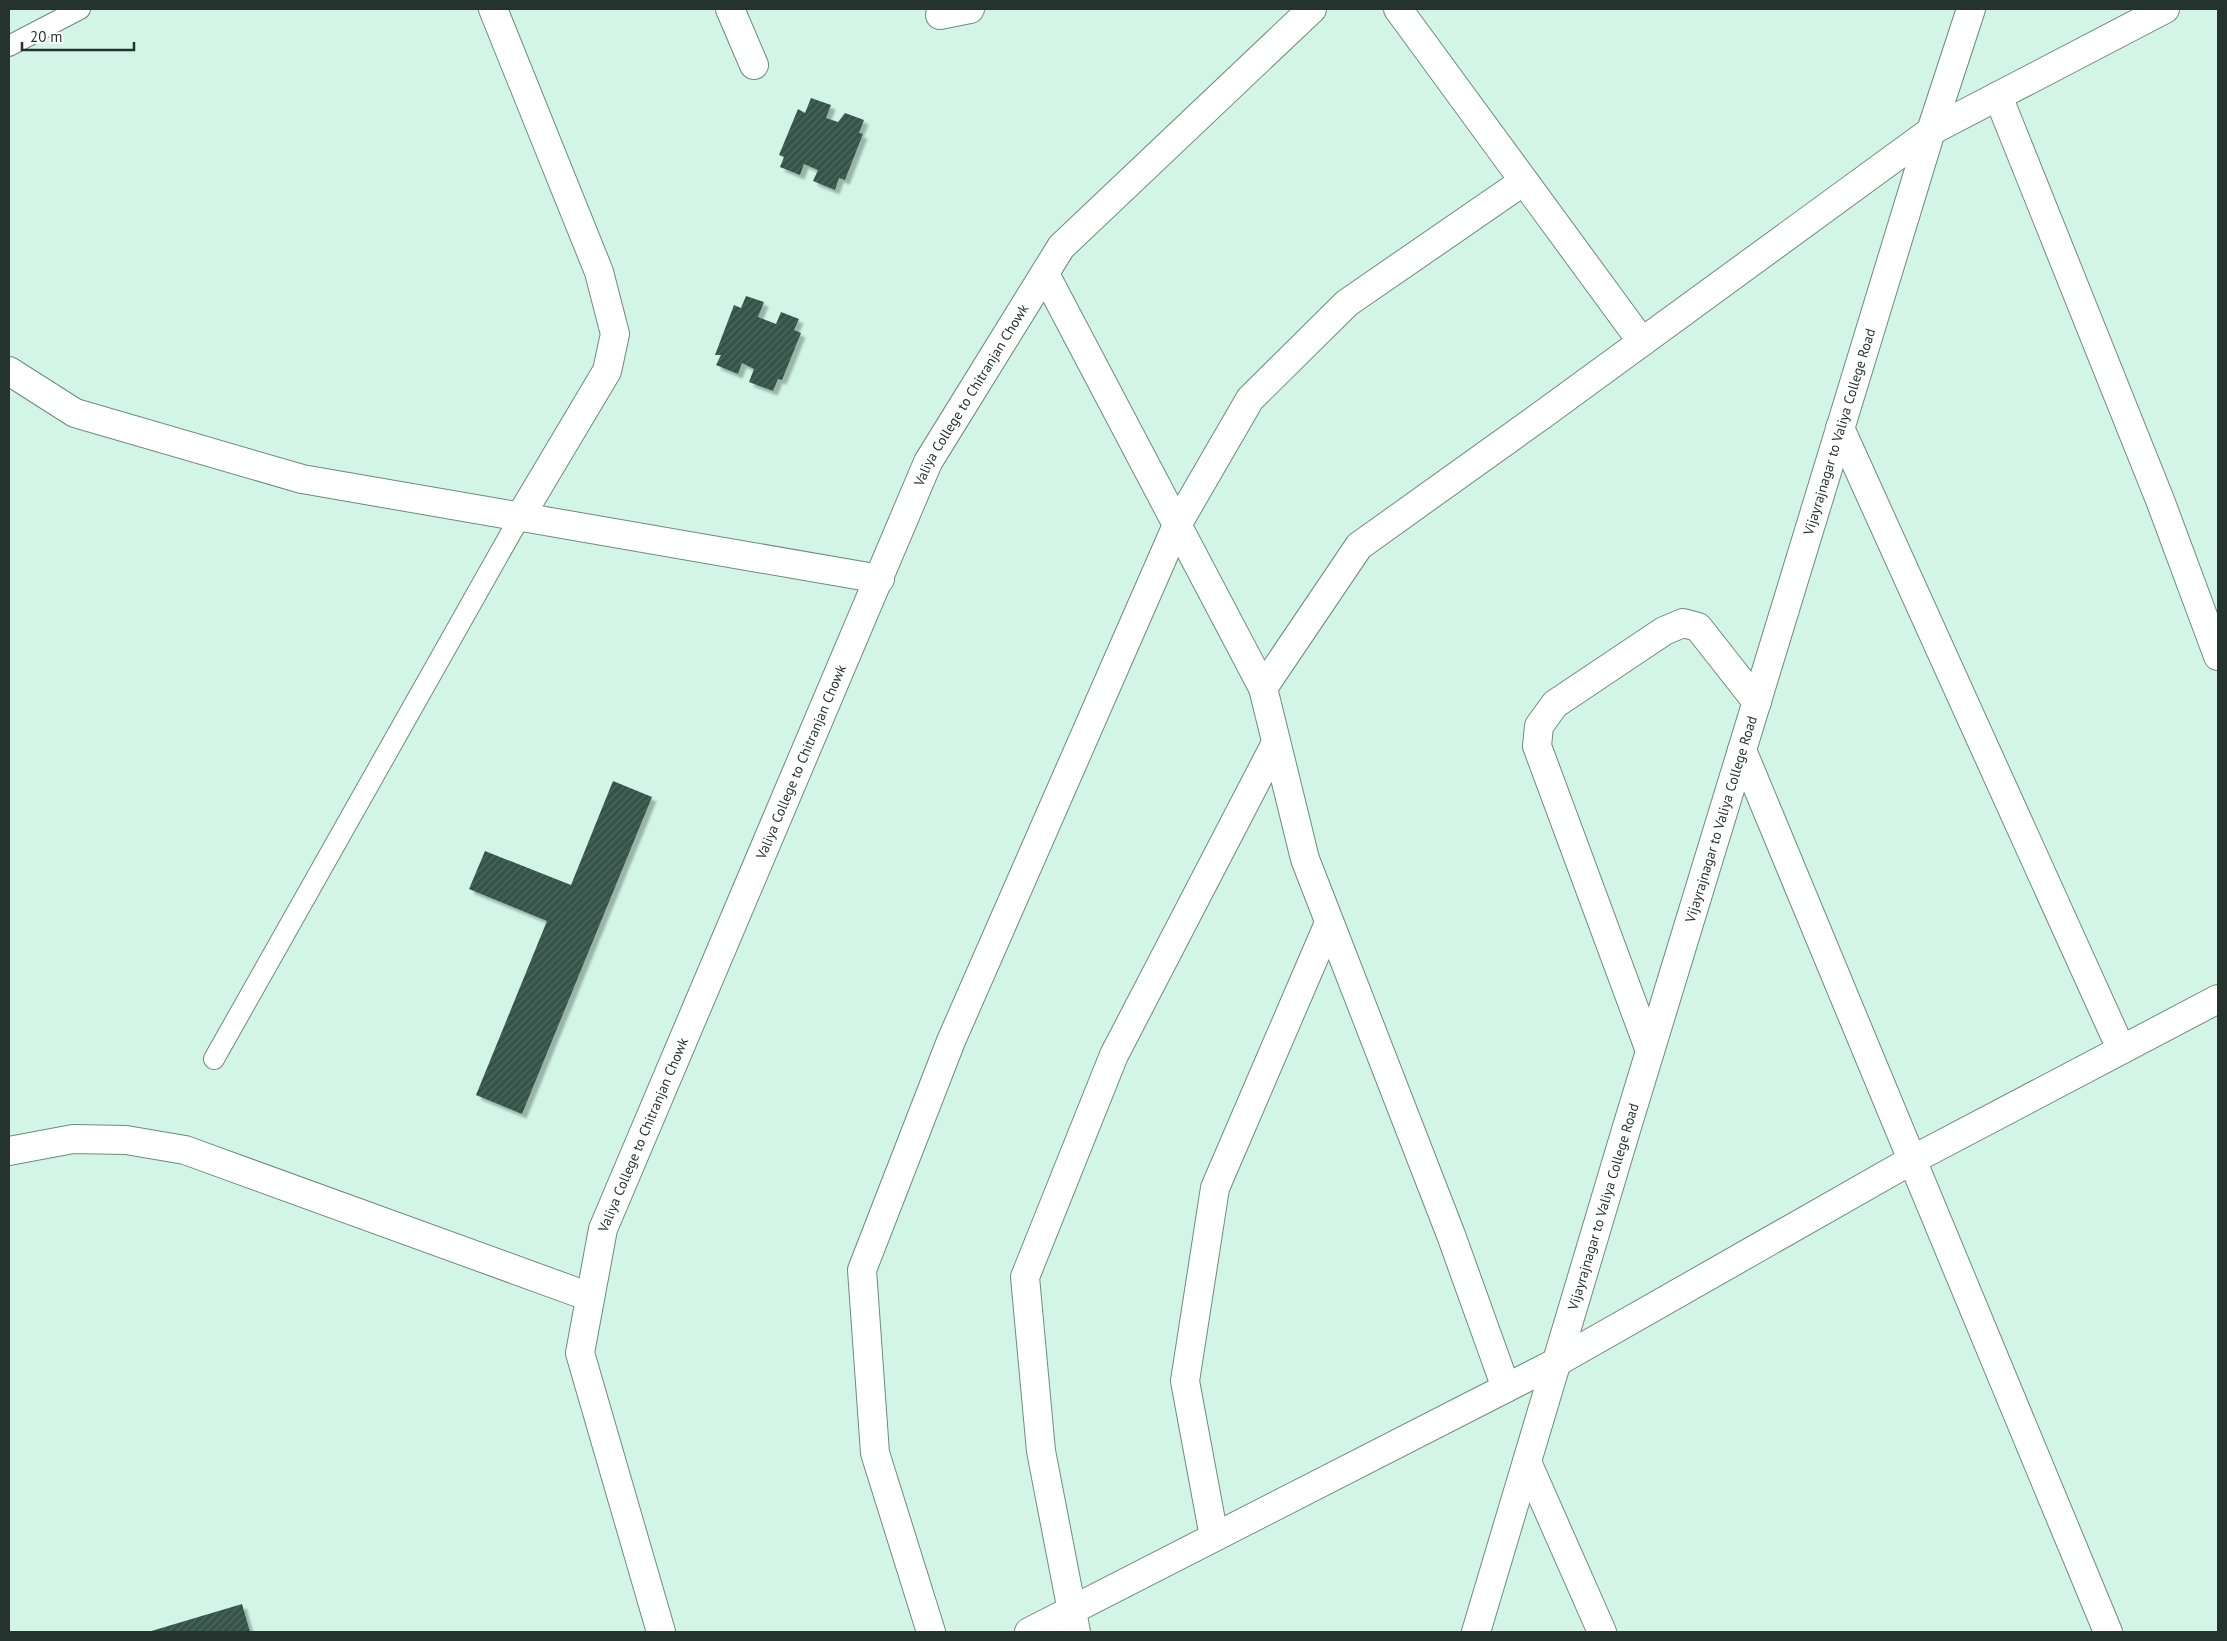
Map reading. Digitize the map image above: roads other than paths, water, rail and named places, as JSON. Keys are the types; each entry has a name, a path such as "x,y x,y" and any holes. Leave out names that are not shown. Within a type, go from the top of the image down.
{"street":[{"path":"493,9 599,272 615,334 607,371 520,517"},
{"path":"730,9 754,65"},
{"path":"940,15 970,9"},
{"name":"Valiya College to Chitranjan Chowk","path":"661,1632 580,1353 603,1229 928,462 1061,247 1312,9"},
{"path":"1398,9 1642,342"},
{"name":"Vijayrajnagar to Valiya College Road","path":"1476,1632 1650,1051 1840,428 1931,131 1971,9"},
{"path":"1263,688 1359,546 1931,131 2165,9"},
{"path":"1998,96 2160,500 2218,656"},
{"path":"931,1632 875,1453 862,1270 951,1041 1177,525 1250,399 1347,303 1524,181"},
{"path":"1045,274 1263,688 1305,859 1451,1234 1506,1388"},
{"path":"10,374 75,413 302,479 880,579"},
{"path":"1840,428 2121,1050"},
{"path":"1650,1051 1537,746 1539,726 1555,704 1664,631 1683,623 1698,627 1757,702"},
{"path":"1073,1621 1040,1451 1025,1277 1114,1055 1276,743"},
{"path":"1742,750 2108,1632"},
{"path":"1214,1537 1185,1380 1215,1188 1329,923"},
{"path":"1029,1632 1073,1621 1214,1537 1557,1362 1912,1160 2218,999"},
{"path":"9,1151 73,1138 126,1140 185,1150 590,1297"},
{"path":"1527,1462 1602,1632"}],"lane":[{"path":"9,46 80,9"},
{"path":"214,1059 520,517"}]}
